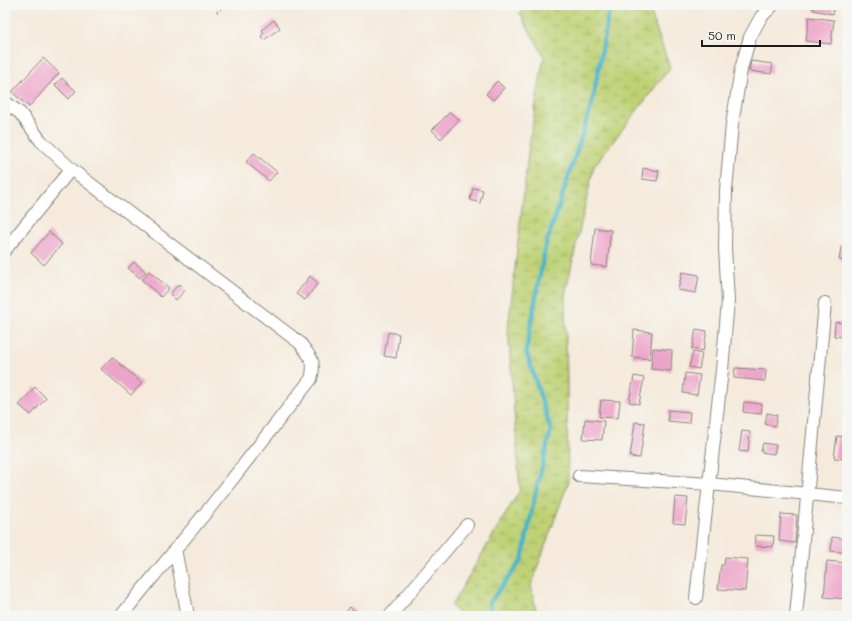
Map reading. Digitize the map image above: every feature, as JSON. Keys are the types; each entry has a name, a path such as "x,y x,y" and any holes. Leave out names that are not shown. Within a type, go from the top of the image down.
{"street":[{"path":"696,598 710,484 728,301 724,248 726,190 732,126 742,69 750,37 761,17 773,5"},
{"path":"5,102 20,113 41,141 71,169 300,343 310,357 314,368 311,379 212,505 121,616"},
{"path":"5,250 71,169"},
{"path":"796,616 825,303"},
{"path":"579,476 710,484 847,498"},
{"path":"390,616 467,525"},
{"path":"175,549 188,616"}],"path":[{"path":"217,12 225,5"}],"green space":[{"path":"526,5 648,5 670,68 594,166 565,295 568,483 531,585 537,616 461,616 451,606 520,490 508,329 529,145 544,56 520,14"}],"building":[{"path":"814,5 835,5 833,14 813,10"},
{"path":"809,17 834,20 831,44 806,41"},
{"path":"274,20 280,28 264,40 261,36 264,33 262,30"},
{"path":"43,58 59,73 29,107 12,92"},
{"path":"751,61 773,64 771,74 749,71"},
{"path":"62,78 76,91 69,99 55,85"},
{"path":"497,81 504,88 493,100 486,94"},
{"path":"450,112 459,120 441,139 432,130"},
{"path":"254,153 277,172 269,181 246,162"},
{"path":"643,168 659,171 657,181 642,179"},
{"path":"473,188 483,190 480,203 470,200"},
{"path":"595,228 611,230 607,267 591,265"},
{"path":"49,232 62,244 44,265 31,253"},
{"path":"841,247 847,248 847,261 839,260"},
{"path":"134,262 146,272 140,278 128,268"},
{"path":"149,271 169,288 161,297 142,280"},
{"path":"682,272 699,275 696,293 678,290"},
{"path":"310,276 318,283 305,300 296,294"},
{"path":"179,284 185,290 176,300 170,294"},
{"path":"835,322 844,323 843,337 834,336"},
{"path":"696,329 707,331 703,351 692,349"},
{"path":"634,330 652,332 650,359 632,357"},
{"path":"388,332 399,334 396,358 384,356"},
{"path":"653,348 672,350 671,371 651,369"},
{"path":"693,352 702,354 699,369 689,367"},
{"path":"112,357 142,383 131,395 101,369"},
{"path":"735,368 766,370 765,381 734,378"},
{"path":"685,373 700,375 697,395 683,393"},
{"path":"634,376 644,378 639,404 629,402"},
{"path":"35,387 46,398 31,415 19,405"},
{"path":"601,400 620,401 618,418 599,417"},
{"path":"744,402 762,404 761,414 743,412"},
{"path":"668,410 690,412 689,423 668,421"},
{"path":"767,413 777,415 775,426 765,424"},
{"path":"585,419 604,421 602,440 583,439"},
{"path":"635,422 645,423 640,458 630,457"},
{"path":"742,431 750,432 748,452 739,451"},
{"path":"837,436 847,437 847,459 834,458"},
{"path":"763,443 776,445 774,454 761,452"},
{"path":"675,497 688,498 685,524 673,523"},
{"path":"781,514 797,515 795,543 779,541"},
{"path":"756,535 774,536 773,547 755,546"},
{"path":"832,537 847,539 847,553 831,551"},
{"path":"725,557 748,559 745,591 718,589 721,565 724,565"},
{"path":"827,561 847,563 847,599 824,597"},
{"path":"350,607 359,616 342,616"}],"waterway":[{"path":"492,616 489,603 522,560 535,495 551,430 526,351 545,248 592,104 610,5"}]}
